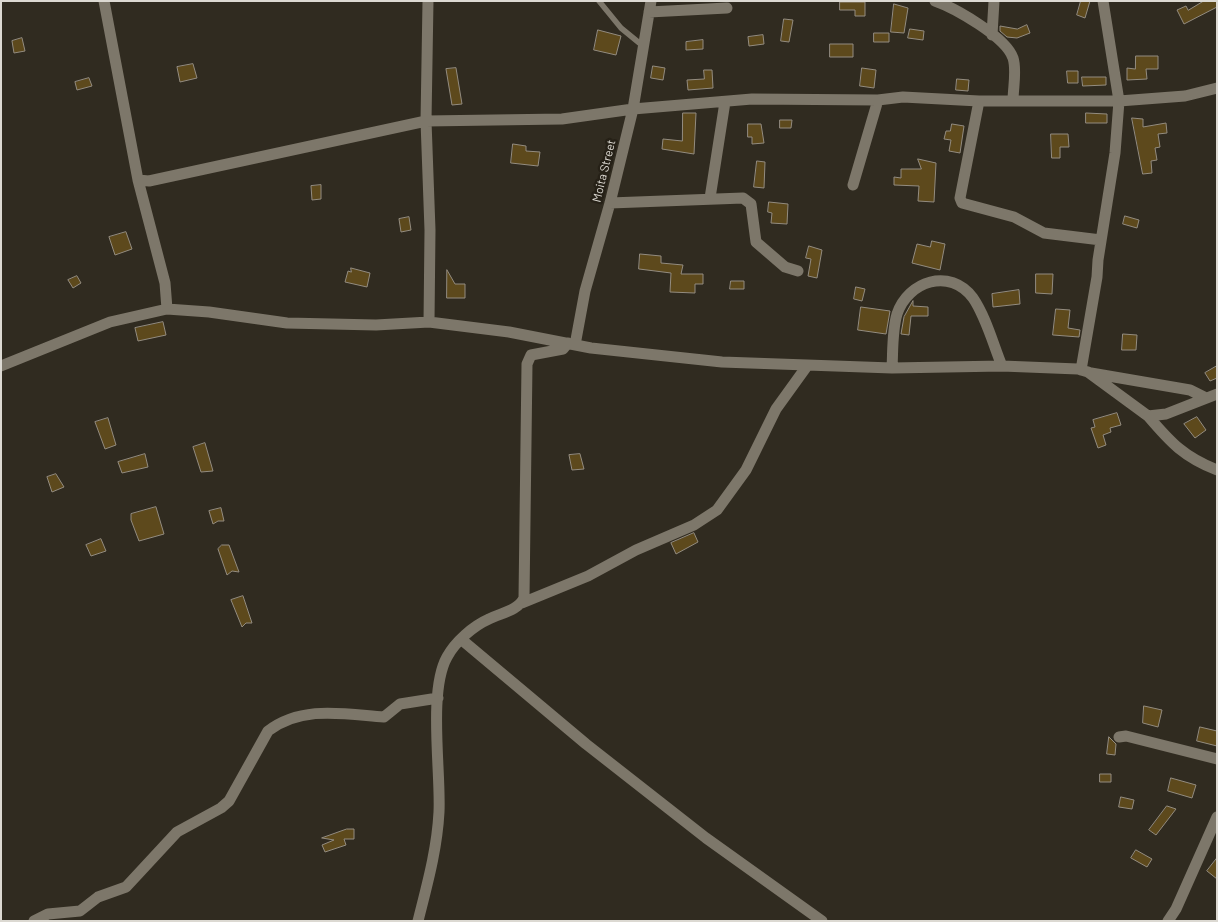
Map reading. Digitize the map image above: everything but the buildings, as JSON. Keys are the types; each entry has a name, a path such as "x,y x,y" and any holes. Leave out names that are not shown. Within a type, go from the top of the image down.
{"street":[{"path":"104,1 138,180 165,283 166,309"},
{"path":"428,1 426,121 430,230 429,322"},
{"path":"935,1 951,6 1007,47 1013,58 1013,101"},
{"path":"992,35 994,1"},
{"path":"1085,371 1098,278 1101,240 1115,153 1119,101 1102,1"},
{"path":"651,7 726,8"},
{"name":"Moita Street","path":"572,344 633,109 651,7"},
{"path":"138,180 149,181 426,121 562,119 633,109 752,99 878,100 902,97 979,101 1119,101 1185,96 1217,88"},
{"path":"853,185 878,100"},
{"path":"979,101 960,198 962,203 1014,217 1044,233 1101,240"},
{"path":"710,198 725,102"},
{"path":"610,203 736,196 750,202 756,242 785,268 798,271"},
{"path":"892,368 894,327 900,308 914,292 928,282 945,279 961,286 972,297 1002,366"},
{"path":"1,366 110,322 166,309 210,312 287,323 376,325 429,322 509,332 572,344 722,362 892,368 1002,366 1085,371 1190,390 1211,396"},
{"path":"522,603 524,598 527,364 531,355 563,349 572,344"},
{"path":"418,921 436,848 439,811 438,698 441,672 446,658 462,640 488,619 588,576 636,550 694,525 718,510 746,470 776,409 808,366"},
{"path":"1085,371 1148,416 1180,452 1194,461 1217,470"},
{"path":"1148,416 1166,414 1211,396"},
{"path":"462,640 586,744 668,809 822,921"},
{"path":"34,921 48,914 80,911 98,897 131,884 177,832 229,801 268,731 278,724 306,714 384,717 400,704 438,698"},
{"path":"1119,737 1126,736 1217,759"},
{"path":"1168,921 1176,909 1217,817"}],"lane":[{"path":"599,1 621,28 643,46"}]}
